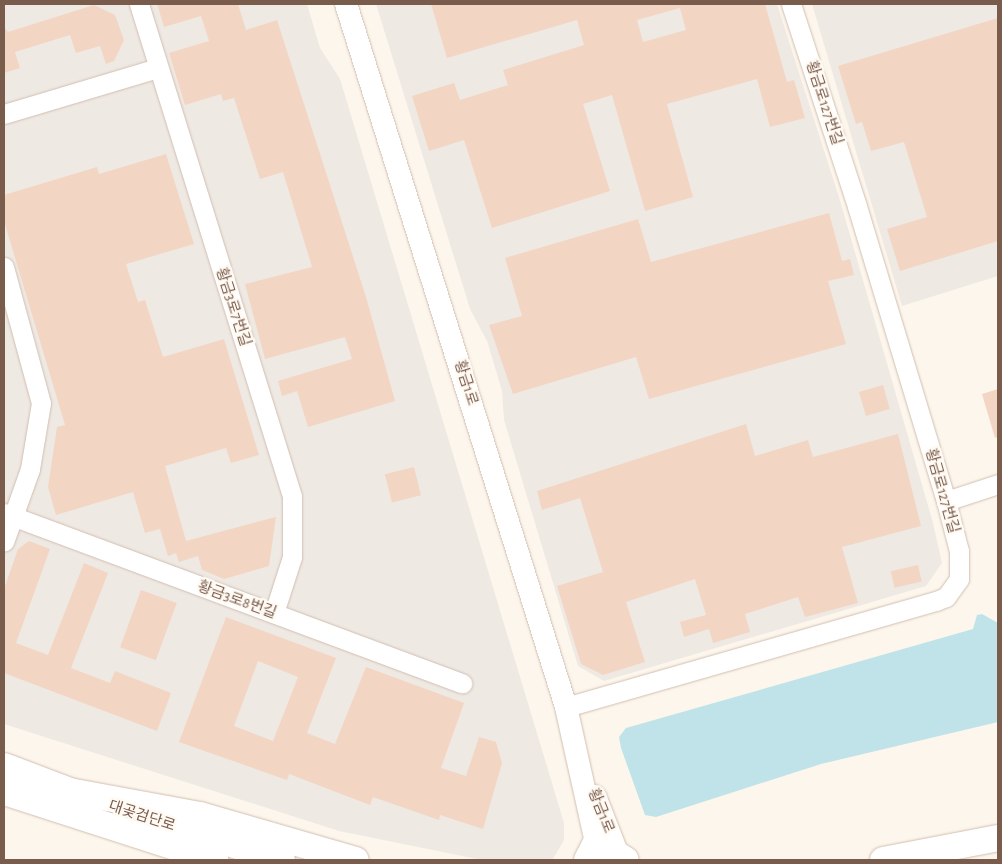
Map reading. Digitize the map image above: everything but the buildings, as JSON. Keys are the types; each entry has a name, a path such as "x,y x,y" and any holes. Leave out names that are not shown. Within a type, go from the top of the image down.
{"main road":[{"name":"대곶검단로","path":"4,766 71,803 215,860"},
{"name":"대곶검단로","path":"4,792 71,803 282,860"},
{"path":"71,803 163,860"},
{"path":"71,803 200,815 356,860"},
{"path":"883,860 998,838"}],"street":[{"name":"황금3로7번길","path":"139,4 157,68 292,496 292,557 274,613"},
{"name":"황금1로","path":"346,4 566,708 608,857"},
{"name":"황금로127번길","path":"566,708 946,596 959,580 961,568 946,501 857,206 791,4"},
{"path":"4,114 157,68"},
{"path":"4,267 41,404 37,443 8,515 4,542"},
{"path":"946,501 998,484"},
{"name":"황금3로8번길","path":"8,515 462,682"}],"shaded area":[{"path":"4,4 307,4 320,48 340,79 564,823 564,840 553,859 482,860 339,831 4,724"},
{"path":"376,4 777,4 839,197 933,523 942,563 926,586 604,681 578,666 504,420 502,391 487,341 470,309"},
{"path":"812,4 998,4 998,276 902,306"}],"water":[{"path":"982,614 998,623 998,722 821,764 656,817 645,815 621,748 619,737 626,728 973,629 977,615"}]}
